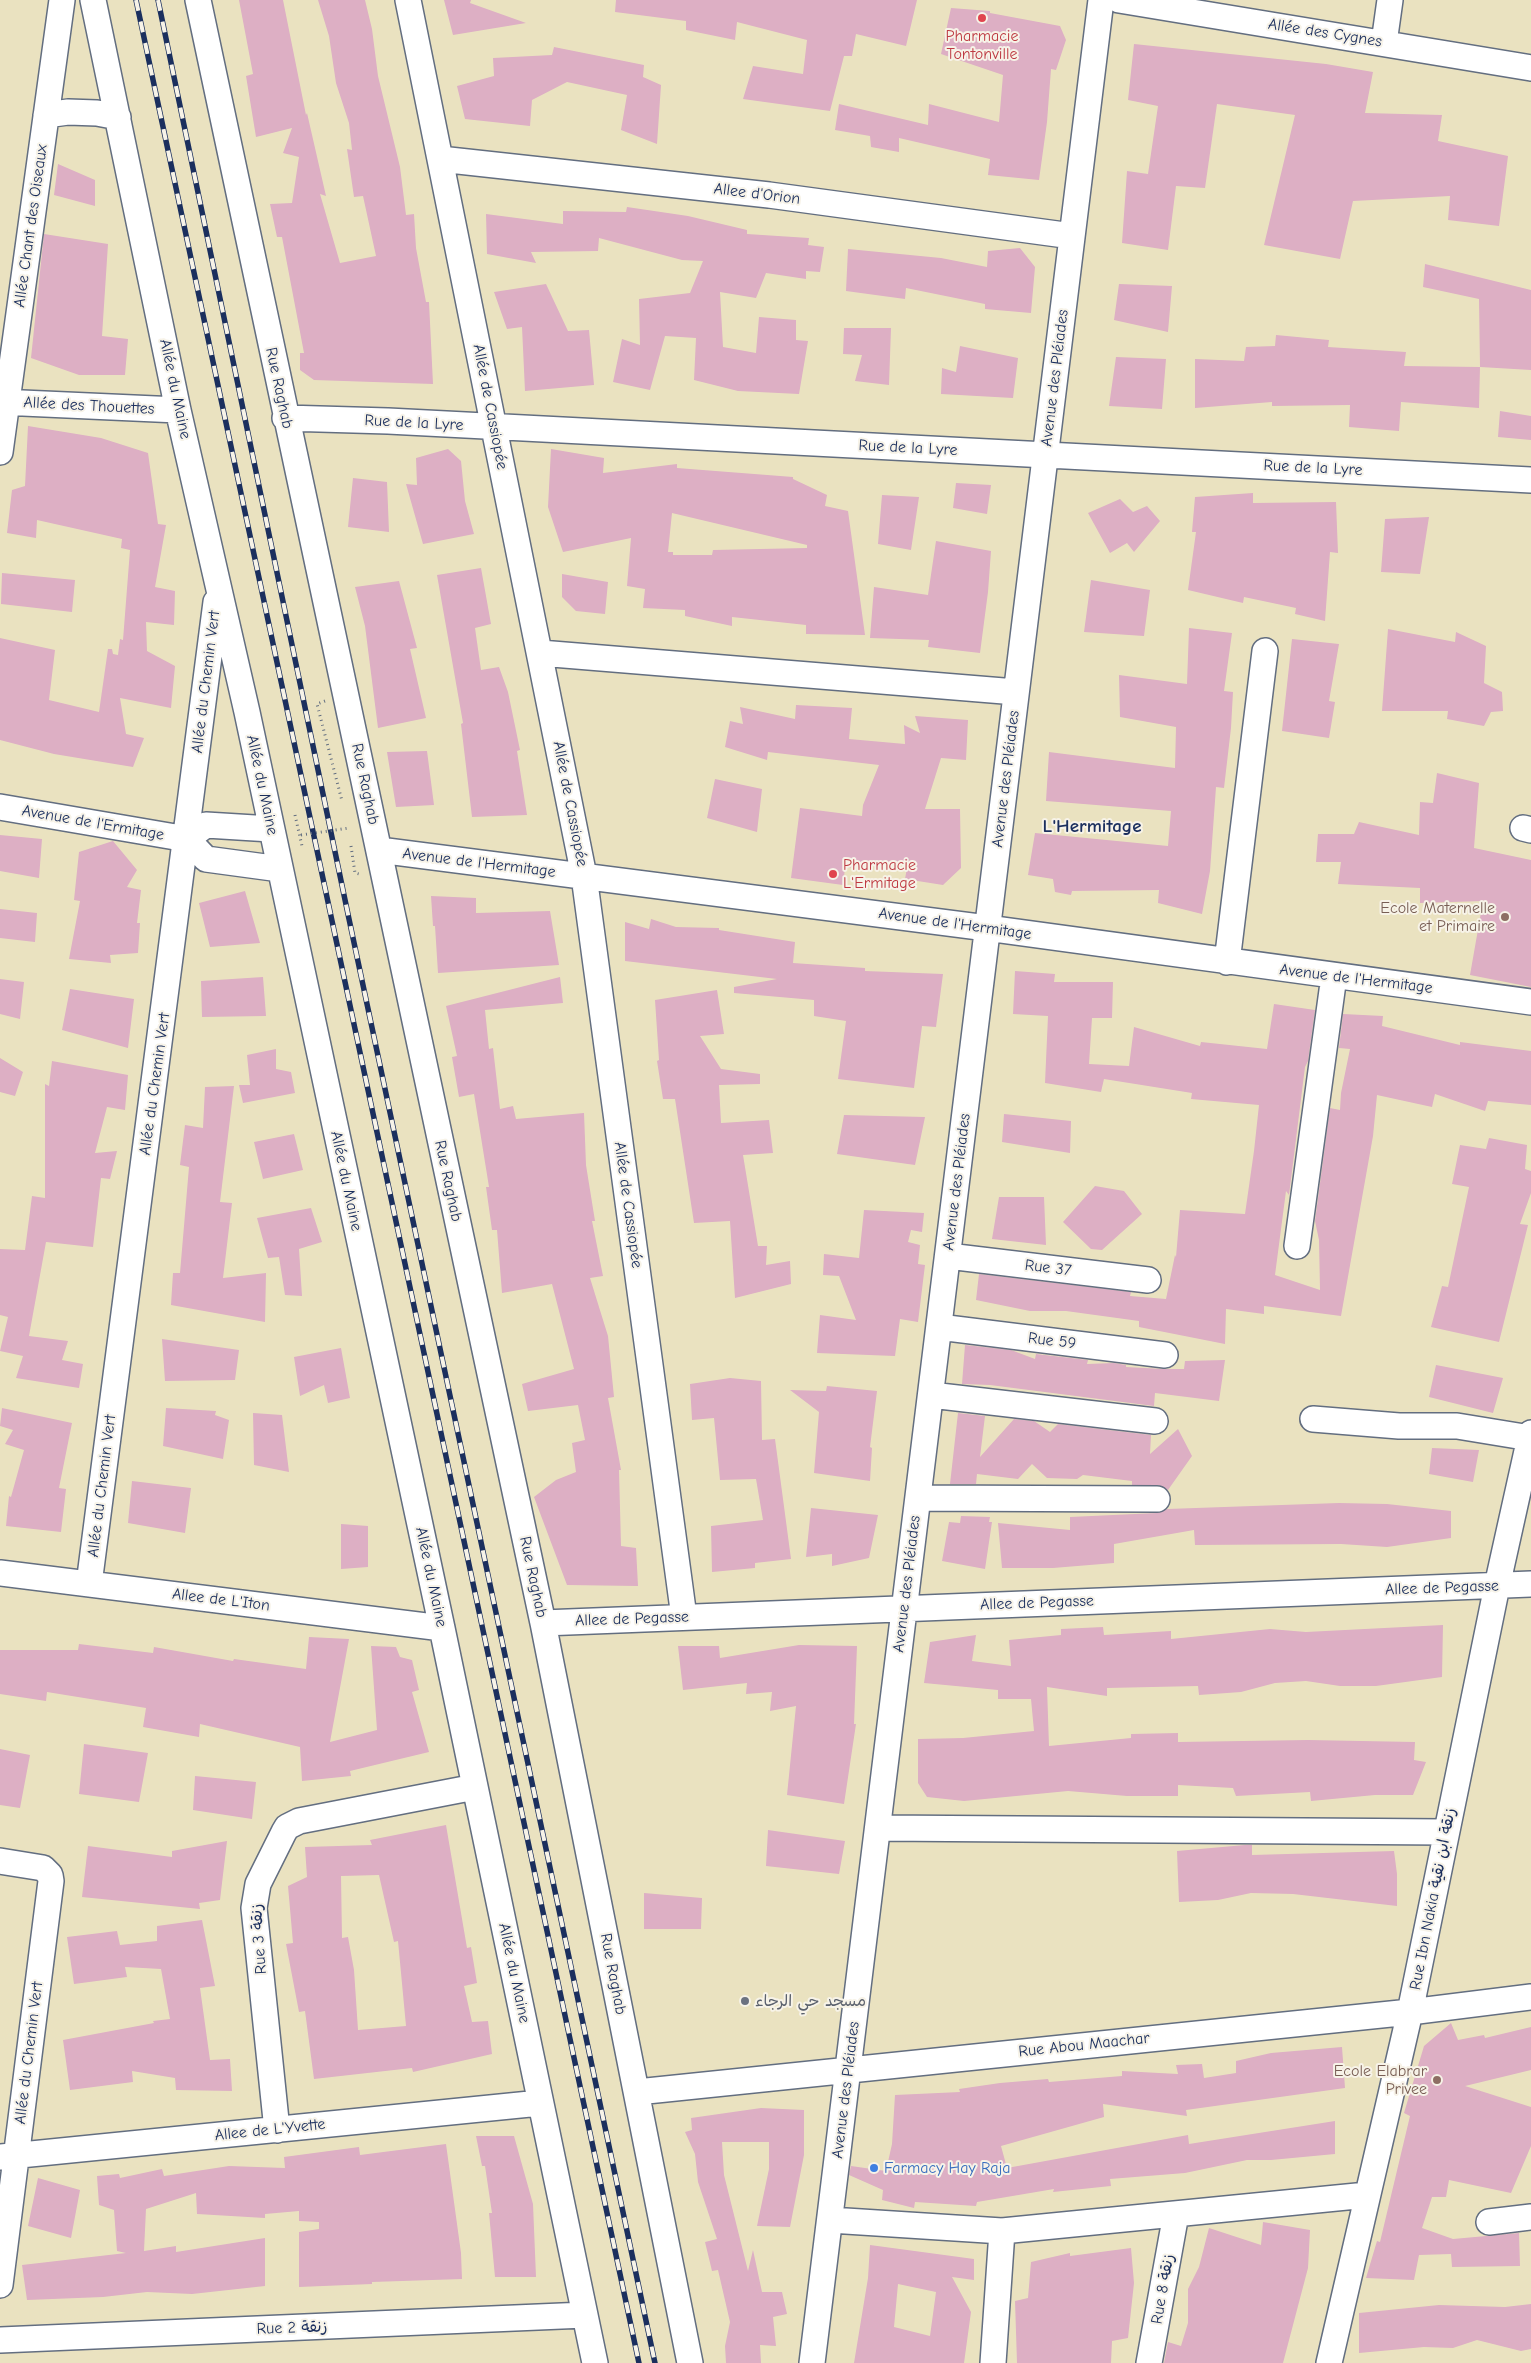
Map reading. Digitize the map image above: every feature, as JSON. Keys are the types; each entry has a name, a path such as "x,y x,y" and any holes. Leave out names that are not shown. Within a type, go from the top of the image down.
{"street":[{"name":"Allée Chant des Oiseaux","path":"0,452 3,402 62,0"},
{"name":"Allée du Maine","path":"93,0 178,410 280,869 442,1628 595,2363"},
{"name":"Rue Raghab","path":"198,0 285,418 543,1623 690,2363"},
{"name":"Allée de Cassiopée","path":"408,0 584,876 684,1617"},
{"name":"Avenue des Pléiades","path":"812,2363 1101,0"},
{"name":"Allée des Cygnes","path":"1119,0 1531,68"},
{"path":"1384,43 1390,0"},
{"path":"46,115 68,112 96,113 118,117"},
{"name":"Allee d'Orion","path":"440,159 769,195 1072,236"},
{"name":"Allée des Thouettes","path":"3,402 178,410"},
{"name":"Rue de la Lyre","path":"285,418 1046,454 1531,480"},
{"name":"Allée du Chemin Vert","path":"89,1584 187,839 218,584"},
{"path":"1227,962 1265,651"},
{"path":"540,653 1016,692"},
{"name":"Avenue de l'Ermitage","path":"0,807 187,839 206,858 280,869"},
{"name":"Avenue de l'Ermitage","path":"187,839 206,825 271,829"},
{"name":"Avenue de l'Hermitage","path":"379,850 988,928 1531,1002"},
{"path":"1297,1246 1334,976"},
{"name":"Rue 37","path":"948,1256 1148,1280"},
{"name":"Rue 59","path":"939,1327 1165,1355"},
{"path":"931,1395 1155,1421"},
{"path":"1313,1419 1399,1426 1456,1426 1530,1436"},
{"name":"Rue Ibn Nakia زنقة ابن نقية","path":"1329,2363 1410,2012 1497,1586 1530,1436"},
{"path":"918,1498 1157,1499"},
{"name":"Allee de L'Iton","path":"0,1573 442,1628"},
{"name":"Allee de Pegasse","path":"543,1623 1531,1584"},
{"name":"Rue 3 زنقة","path":"277,2130 254,1908 258,1884 284,1832 287,1827 299,1821 475,1787"},
{"path":"878,1828 1446,1832"},
{"name":"Allée du Chemin Vert","path":"0,1861 43,1868 50,1875 51,1881 8,2156 0,2285"},
{"name":"Rue Abou Maachar","path":"637,2092 1410,2012 1531,1997"},
{"name":"Allee de L'Yvette","path":"8,2156 540,2103"},
{"path":"830,2220 1002,2231 1368,2195"},
{"name":"Rue 8 زنقة","path":"1149,2363 1176,2214"},
{"path":"1489,2222 1531,2217"},
{"path":"993,2363 1002,2231"},
{"name":"Rue 2 زنقة","path":"0,2340 585,2315"}],"path":[{"path":"317,704 344,809"},
{"path":"346,818 356,873"},
{"path":"301,835 348,828"}],"building":[{"path":"239,0 283,0 306,115 307,113 326,196 320,194 340,263 376,256 363,196 354,197 347,149 352,150 349,123 336,83 329,36 318,0 365,0 372,29 378,76 400,167 406,215 414,214 416,248 426,302 429,302 433,384 314,380 300,370 300,353 304,353 282,237 277,237 270,204 292,203 299,157 283,153 292,128 256,137 246,76 253,74"},
{"path":"444,0 471,0 470,3 526,23 453,35"},
{"path":"616,0 917,0 906,46 856,34 852,56 844,56 830,111 743,99 753,66 803,74 807,40 737,22 735,40 686,30 686,21 615,12"},
{"path":"951,8 990,11 990,13 1060,26 1066,40 1056,70 1051,69 1047,122 1039,180 988,175 990,159 899,138 899,152 871,147 870,136 835,130 839,104 928,125 929,104 999,122 1003,75 941,54"},
{"path":"1134,44 1326,64 1373,72 1365,113 1442,115 1438,141 1508,156 1499,226 1448,220 1450,196 1353,201 1340,259 1264,245 1295,115 1217,104 1205,188 1176,186 1168,250 1122,243 1127,171 1148,174 1158,106 1128,100"},
{"path":"554,47 644,65 643,77 661,85 657,144 621,130 627,95 567,82 532,100 530,126 465,119 457,86 494,76 493,58 552,55"},
{"path":"58,164 95,180 95,206 54,195"},
{"path":"627,207 688,216 747,230 747,234 809,238 808,245 824,247 820,272 806,271 806,279 766,273 756,298 720,292 723,347 756,353 759,317 796,320 796,340 808,341 799,394 738,391 694,380 696,338 665,336 650,390 613,382 622,339 640,345 639,299 690,293 703,261 682,260 599,238 598,251 531,252 536,263 487,254 486,214 563,224 563,211 626,212"},
{"path":"44,234 108,244 102,336 128,339 125,375 79,375 31,358"},
{"path":"1020,248 1035,267 1031,313 985,309 985,304 906,288 905,299 846,291 848,249 941,258 987,267 988,251"},
{"path":"1425,264 1531,290 1531,370 1480,367 1479,299 1423,287"},
{"path":"546,284 568,331 589,330 594,385 525,391 522,327 507,329 494,292"},
{"path":"1119,284 1172,286 1168,332 1114,320"},
{"path":"844,328 891,328 889,385 855,381 862,355 843,354"},
{"path":"1276,335 1329,340 1328,347 1406,352 1404,366 1480,367 1479,408 1401,402 1399,431 1349,427 1350,405 1272,406 1272,402 1195,408 1195,359 1244,361 1246,347 1275,346"},
{"path":"960,346 1018,358 1013,398 941,394 942,368 956,372"},
{"path":"1116,357 1166,359 1162,409 1109,406"},
{"path":"1500,411 1531,416 1531,440 1498,437"},
{"path":"28,426 101,438 148,453 158,524 166,525 155,587 175,591 174,625 146,622 147,651 175,666 171,708 120,698 126,734 144,738 133,767 54,754 0,740 0,638 55,650 49,700 99,712 108,649 112,649 113,654 118,655 120,639 123,640 130,550 121,548 122,539 37,520 36,538 7,533 12,490 25,486"},
{"path":"448,449 461,461 465,501 474,534 423,544 406,484 417,485 416,458"},
{"path":"551,449 604,458 603,473 677,464 677,468 793,477 793,479 827,495 825,506 848,511 865,635 806,634 806,625 732,617 732,626 685,616 685,610 643,608 645,589 627,586 631,538 563,552 548,507","holes":["672,513 807,545 807,548 713,550 712,555 673,555 673,552 668,552"]},
{"path":"353,478 387,482 389,532 348,527"},
{"path":"956,483 991,485 987,514 953,508"},
{"path":"1253,493 1253,503 1336,502 1338,553 1330,552 1325,621 1295,614 1296,608 1244,597 1243,603 1188,590 1196,532 1192,532 1195,497"},
{"path":"882,495 919,497 911,550 878,544"},
{"path":"1120,499 1133,512 1147,506 1160,521 1134,552 1127,543 1110,553 1088,513"},
{"path":"1429,517 1420,574 1381,572 1385,519"},
{"path":"936,541 991,551 980,653 928,647 929,640 870,638 874,587 928,595"},
{"path":"481,568 491,624 475,628 481,670 499,667 508,692 520,750 517,751 527,815 472,817 461,724 463,723 437,575"},
{"path":"2,573 75,580 72,612 1,604"},
{"path":"562,574 608,582 605,614 576,611 562,597"},
{"path":"1091,580 1150,590 1144,636 1084,632"},
{"path":"399,581 417,648 410,649 426,718 378,728 365,626 355,587"},
{"path":"1189,628 1232,633 1224,691 1233,692 1231,728 1224,788 1216,787 1210,871 1202,914 1158,903 1159,890 1072,891 1071,895 1055,892 1053,879 1028,875 1035,833 1168,846 1171,811 1046,801 1049,752 1175,768 1176,727 1120,717 1119,675 1187,684"},
{"path":"1388,629 1455,642 1456,632 1486,646 1484,683 1502,692 1503,711 1491,712 1484,726 1447,719 1448,711 1382,711"},
{"path":"1292,639 1339,644 1329,701 1335,702 1329,738 1282,731"},
{"path":"796,705 852,708 849,739 905,744 904,725 920,733 915,716 968,720 966,760 941,758 925,809 960,809 961,868 943,885 905,879 908,862 845,868 843,885 791,878 800,808 862,816 863,805 879,765 768,752 767,760 725,747 730,721 743,724 740,707 795,719"},
{"path":"427,751 434,805 396,807 387,752"},
{"path":"1437,773 1479,783 1474,848 1531,860 1531,987 1470,975 1483,901 1420,903 1420,888 1338,884 1341,862 1316,862 1318,834 1354,834 1359,822 1419,835 1420,802 1433,803"},
{"path":"715,779 762,789 757,832 707,818"},
{"path":"0,835 42,839 39,878 0,871"},
{"path":"113,841 137,870 127,887 141,890 137,923 140,923 138,953 110,955 111,963 69,959 80,901 74,900 79,852"},
{"path":"245,891 260,943 210,947 199,903"},
{"path":"431,896 476,898 476,913 550,911 559,965 438,973"},
{"path":"0,909 37,913 35,942 0,938"},
{"path":"651,919 676,927 719,928 719,930 795,942 793,963 865,968 865,971 943,974 936,1027 922,1026 914,1088 838,1079 846,1021 814,1016 814,1000 734,993 734,987 777,979 625,961 625,922 649,929"},
{"path":"1015,971 1055,974 1054,982 1113,982 1112,1018 1092,1018 1089,1064 1129,1066 1134,1027 1200,1046 1201,1042 1267,1049 1274,1004 1315,1010 1308,1061 1305,1067 1289,1195 1286,1191 1275,1275 1320,1290 1319,1240 1315,1221 1330,1108 1340,1110 1341,1093 1350,1049 1339,1048 1343,1014 1383,1016 1382,1026 1460,1045 1460,1042 1531,1051 1531,1105 1488,1101 1485,1111 1435,1094 1432,1107 1377,1095 1373,1136 1341,1316 1264,1306 1264,1314 1226,1309 1225,1344 1139,1327 1139,1321 1066,1311 1030,1311 976,1300 979,1274 1131,1292 1130,1296 1166,1299 1175,1255 1176,1257 1180,1210 1245,1214 1254,1151 1259,1105 1191,1099 1192,1093 1104,1079 1101,1092 1045,1083 1048,1016 1013,1014"},
{"path":"263,977 266,1016 202,1017 201,981"},
{"path":"560,977 563,1003 485,1010 489,1049 493,1048 500,1109 513,1106 516,1119 584,1113 586,1165 595,1221 592,1221 603,1276 590,1278 608,1336 614,1397 608,1398 621,1470 619,1470 621,1546 636,1548 638,1586 567,1585 534,1497 556,1480 576,1472 572,1443 585,1440 578,1405 528,1411 522,1384 574,1369 552,1284 502,1293 497,1230 492,1230 486,1187 489,1187 474,1094 459,1097 452,1057 457,1056 446,1006"},
{"path":"0,979 24,982 20,1019 0,1014"},
{"path":"70,989 134,999 128,1048 62,1030"},
{"path":"717,990 724,1034 700,1036 721,1069 760,1074 760,1084 719,1085 721,1123 769,1120 773,1153 743,1155 758,1246 767,1246 766,1265 790,1261 791,1284 735,1298 730,1221 694,1223 675,1099 663,1099 657,1061 659,1060 655,1000"},
{"path":"276,1049 276,1069 291,1072 295,1093 243,1103 239,1085 250,1085 247,1055"},
{"path":"0,1058 23,1072 15,1096 0,1092"},
{"path":"52,1061 128,1075 125,1110 107,1107 95,1153 117,1151 110,1179 101,1178 93,1247 46,1242 29,1336 68,1341 62,1360 83,1364 79,1388 16,1378 23,1356 0,1351 8,1317 0,1315 0,1249 25,1250 32,1196 45,1198 45,1084 49,1086"},
{"path":"234,1086 220,1202 232,1203 223,1278 266,1273 265,1322 171,1305 173,1273 180,1273 189,1167 180,1165 185,1125 203,1128 205,1087"},
{"path":"1004,1114 1071,1121 1070,1153 1002,1142"},
{"path":"844,1115 925,1117 915,1165 837,1154"},
{"path":"294,1134 303,1170 263,1179 254,1142"},
{"path":"1489,1138 1527,1145 1525,1169 1531,1171 1531,1193 1520,1224 1528,1225 1499,1342 1431,1327 1442,1286 1448,1287 1469,1187 1452,1184 1460,1145 1486,1149"},
{"path":"1095,1186 1124,1191 1142,1214 1102,1250 1091,1249 1063,1222"},
{"path":"999,1197 1044,1197 1046,1245 992,1239"},
{"path":"311,1208 322,1242 299,1249 302,1296 285,1295 279,1257 268,1258 257,1218"},
{"path":"864,1210 924,1213 922,1232 911,1230 908,1242 920,1245 918,1264 925,1265 918,1322 900,1319 895,1356 817,1353 820,1315 856,1320 839,1276 823,1275 824,1254 859,1258"},
{"path":"162,1339 239,1350 235,1380 165,1381"},
{"path":"965,1345 1011,1350 1035,1359 1036,1354 1088,1360 1087,1364 1114,1363 1126,1365 1126,1367 1184,1369 1185,1361 1225,1360 1219,1401 1155,1393 1154,1406 990,1385 962,1384"},
{"path":"341,1348 350,1398 328,1403 324,1385 300,1396 294,1357"},
{"path":"1436,1365 1503,1378 1493,1413 1429,1397"},
{"path":"730,1378 761,1381 762,1440 775,1439 791,1559 755,1563 755,1568 712,1572 711,1526 763,1520 756,1479 720,1480 714,1418 692,1420 690,1384"},
{"path":"827,1386 877,1391 870,1447 872,1448 870,1481 814,1473 819,1412 790,1390 826,1391"},
{"path":"2,1408 72,1423 59,1488 66,1489 61,1532 6,1526 9,1496 11,1497 24,1450 5,1444 13,1430 0,1426"},
{"path":"166,1408 216,1411 215,1415 229,1420 223,1459 163,1446"},
{"path":"253,1413 282,1415 289,1472 254,1465"},
{"path":"958,1413 985,1416 980,1457 1014,1419 1034,1421 1050,1432 1058,1424 1151,1435 1150,1454 1178,1429 1192,1456 1168,1490 1158,1485 1132,1485 1132,1481 1083,1475 1077,1479 1047,1478 1032,1464 1018,1479 977,1474 976,1484 950,1484"},
{"path":"1432,1448 1479,1450 1473,1482 1429,1474"},
{"path":"132,1481 191,1488 185,1533 128,1523"},
{"path":"1339,1503 1387,1504 1451,1511 1451,1538 1387,1547 1341,1544 1195,1545 1194,1530 1114,1544 1114,1563 1053,1568 1002,1568 998,1523 1070,1530 1070,1517 1157,1513 1167,1509"},
{"path":"811,1508 878,1515 869,1558 832,1566 832,1554 806,1557"},
{"path":"961,1516 990,1517 989,1522 992,1522 985,1569 942,1561 949,1522 960,1523"},
{"path":"341,1524 368,1526 368,1567 341,1569"},
{"path":"1443,1625 1442,1677 1376,1686 1340,1686 1306,1681 1275,1683 1241,1692 1199,1695 1198,1686 1107,1688 1107,1696 1047,1687 1049,1746 1131,1738 1131,1734 1178,1733 1178,1742 1308,1740 1415,1742 1414,1760 1426,1762 1413,1795 1375,1795 1311,1801 1310,1792 1236,1796 1233,1788 1178,1785 1178,1796 1127,1796 1068,1791 964,1801 927,1797 918,1783 918,1739 963,1738 1034,1731 1031,1699 998,1699 998,1690 924,1683 930,1642 976,1635 972,1661 1011,1666 1009,1640 1061,1635 1061,1629 1103,1627 1104,1635 1171,1631 1171,1639 1270,1629 1306,1632"},
{"path":"309,1637 349,1639 330,1742 377,1730 371,1646 396,1647 400,1657 412,1660 419,1690 412,1692 429,1752 350,1771 351,1776 302,1781 300,1747 200,1724 199,1737 143,1727 146,1708 47,1692 46,1701 0,1694 0,1650 78,1650 79,1644 153,1653 154,1647 233,1661 234,1659 306,1669"},
{"path":"799,1645 857,1646 854,1724 856,1724 844,1804 787,1795 796,1706 770,1711 772,1692 746,1694 747,1683 683,1690 678,1646 719,1646 720,1658"},
{"path":"84,1744 148,1753 139,1802 79,1794"},
{"path":"0,1749 30,1755 20,1808 0,1805"},
{"path":"195,1776 256,1782 252,1819 193,1810"},
{"path":"446,1825 467,1948 471,1947 477,1983 464,1986 472,2022 488,2021 492,2054 413,2072 412,2068 314,2079 305,2011 299,2012 286,1944 293,1943 288,1886 307,1877 305,1847 372,1845 370,1840","holes":["379,1875 394,1942 398,1941 406,2026 358,2030 354,1970 348,1937 342,1938 341,1876"]},
{"path":"768,1830 845,1841 839,1874 766,1866"},
{"path":"227,1841 220,1900 199,1903 200,1909 82,1897 88,1846 172,1857 172,1851"},
{"path":"1252,1845 1252,1855 1394,1851 1397,1874 1397,1906 1293,1894 1251,1893 1218,1900 1179,1902 1177,1851"},
{"path":"644,1893 702,1898 701,1929 644,1929"},
{"path":"202,1920 215,1986 200,1988 210,2060 230,2059 232,2091 176,2090 175,2078 132,2071 133,2082 70,2090 63,2040 170,2019 161,1969 125,1967 127,1977 74,1984 67,1937 117,1931 120,1945 157,1941 157,1926"},
{"path":"1451,2023 1458,2040 1484,2035 1485,2038 1531,2027 1531,2070 1465,2086 1531,2107 1531,2146 1511,2193 1449,2180 1446,2197 1432,2197 1422,2228 1453,2239 1519,2233 1520,2266 1452,2267 1451,2254 1419,2255 1414,2280 1366,2278 1377,2241 1380,2242 1410,2116 1404,2113 1424,2046"},
{"path":"1342,2047 1345,2088 1186,2110 1187,2116 1103,2104 1104,2117 1001,2146 1007,2168 1188,2135 1189,2144 1335,2121 1335,2154 1271,2160 1247,2160 1185,2173 1110,2179 1111,2186 1053,2192 1054,2189 977,2202 976,2206 915,2202 914,2208 882,2200 883,2190 849,2175 851,2166 886,2171 892,2144 895,2095 960,2092 959,2089 1000,2083 1048,2079 1049,2082 1122,2076 1122,2071 1178,2074 1176,2065 1202,2064 1204,2078 1236,2073 1236,2061 1271,2053"},
{"path":"761,2108 804,2110 804,2155 790,2227 757,2226 769,2169 769,2142 722,2142 724,2175 748,2271 753,2250 762,2292 782,2292 787,2314 773,2317 776,2346 760,2345 761,2363 726,2363 725,2346 730,2322 718,2270 712,2271 705,2242 717,2239 698,2182 695,2154 685,2132 692,2130 691,2118"},
{"path":"476,2136 514,2136 533,2204 536,2277 495,2277 489,2213 492,2213 485,2166 482,2166"},
{"path":"446,2144 461,2253 462,2279 299,2287 299,2232 319,2229 319,2222 299,2221 299,2211 265,2214 265,2218 197,2214 196,2193 146,2209 144,2251 176,2246 176,2252 265,2238 265,2286 192,2294 147,2292 103,2297 27,2300 22,2265 126,2253 117,2251 114,2210 99,2205 97,2176 119,2174 120,2178 162,2169 164,2176 229,2166 285,2168 284,2157 359,2147 360,2155"},
{"path":"38,2178 80,2190 71,2238 28,2226"},
{"path":"1263,2222 1310,2230 1308,2268 1283,2363 1164,2363 1168,2342 1181,2346 1188,2323 1188,2289 1199,2267 1209,2228 1261,2245"},
{"path":"870,2245 974,2259 974,2280 952,2277 971,2312 964,2363 854,2363 868,2278","holes":["898,2284 936,2292 930,2336 894,2327"]},
{"path":"1131,2248 1134,2283 1128,2338 1112,2341 1111,2363 1017,2363 1015,2301 1028,2298 1031,2262 1070,2253 1070,2256"},
{"path":"1531,2304 1531,2349 1521,2351 1477,2340 1453,2348 1424,2347 1359,2353 1359,2313 1439,2305 1505,2307"}],"railway":[{"path":"136,0 639,2363"},
{"path":"158,0 349,919 655,2363"}],"place":[{"name":"Pharmacie Tontonville","path":"982,18"},
{"name":"Pharmacie L'Ermitage","path":"833,874"},
{"name":"Ecole Maternelle et Primaire","path":"1505,917"},
{"name":"مسجد حي الرجاء","path":"745,2001"},
{"name":"Ecole Elabrar Privee","path":"1437,2080"},
{"name":"Farmacy Hay Raja","path":"874,2168"}],"district":[{"name":"L'Hermitage","path":"1092,827"}]}
